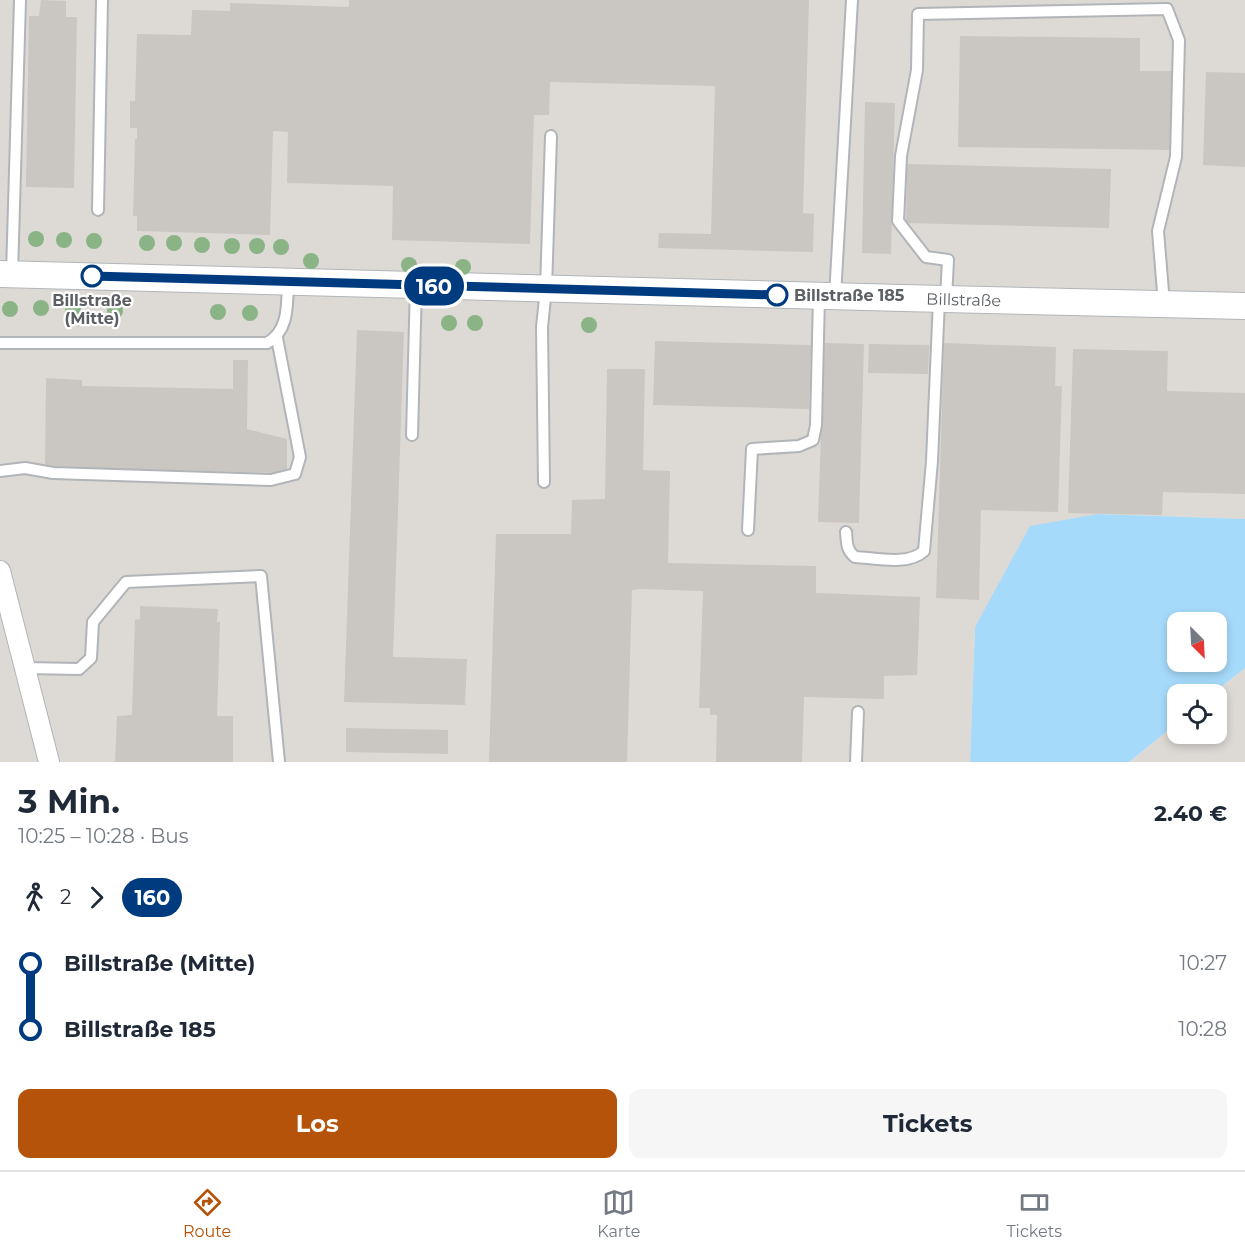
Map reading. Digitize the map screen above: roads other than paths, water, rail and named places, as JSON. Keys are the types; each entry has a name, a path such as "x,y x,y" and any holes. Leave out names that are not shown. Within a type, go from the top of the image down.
{"street":[{"name":"Billstraße","path":"6,274 1245,306"},
{"path":"0,571 49,762"}],"lane":[{"path":"6,274 20,0"},
{"path":"98,210 102,0"},
{"path":"748,530 752,448 799,446 813,440 816,425 852,0"},
{"path":"846,532 849,553 855,557 909,560 924,551 942,299 948,260 926,257 898,221 901,156 917,70 918,14 1167,9 1179,40 1176,157 1158,231 1164,304"},
{"path":"544,482 542,327 546,289 551,136"},
{"path":"0,343 267,344 277,338 285,321 288,282"},
{"path":"412,435 416,285"},
{"path":"0,471 25,468 53,473 271,480 295,474 300,457 277,338"},
{"path":"25,668 79,669 91,658 93,622 126,582 261,576 279,762"},
{"path":"856,762 858,712"}],"water":[{"path":"1098,514 1245,519 1245,668 1225,684 1167,684 1167,731 1129,762 970,762 975,627 1030,526"}],"place":[{"name":"Billstraße (Mitte)","path":"92,276"},
{"name":"Billstraße 185","path":"777,295"}]}
